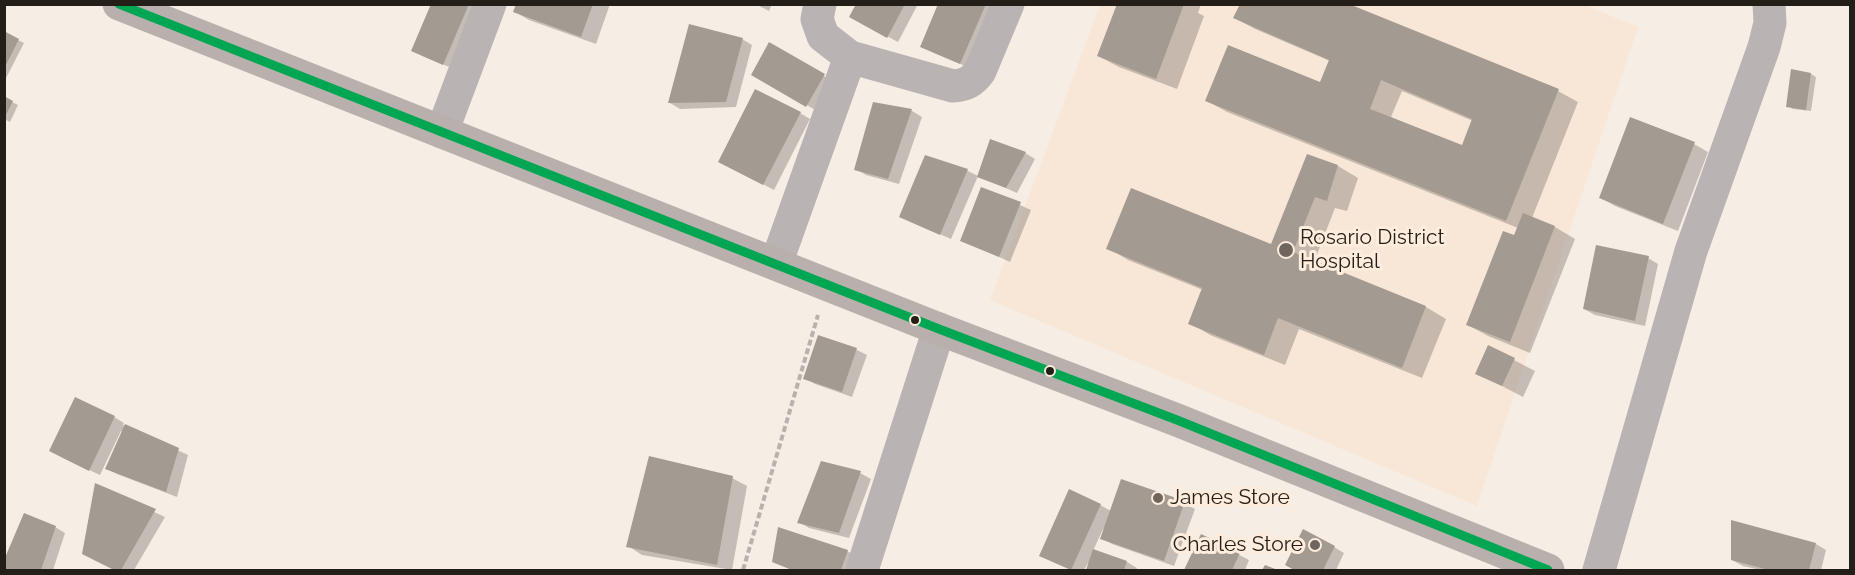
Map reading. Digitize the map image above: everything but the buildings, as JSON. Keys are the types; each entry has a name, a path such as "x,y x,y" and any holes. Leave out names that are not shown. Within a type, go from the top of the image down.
{"highway":[{"path":"119,4 827,285 1188,424 1548,570"}],"street":[{"path":"442,132 490,4"},
{"path":"820,4 817,19 823,36 850,57 953,86 964,85 973,80 980,71 1008,4"},
{"path":"1599,570 1691,251 1764,47 1770,24 1768,4"},
{"path":"776,264 850,57"},
{"path":"862,570 939,329"}],"path":[{"path":"742,570 827,285"}],"shaded area":[{"name":"Rosario District Hospital","path":"1582,4 1638,27 1477,506 990,300 1100,5"}],"transit line":[{"path":"119,4 939,329 1177,420 1548,570"}],"place":[{"name":"Rosario District Hospital","path":"1286,250"},
{"name":"James Store","path":"1158,498"},
{"name":"Charles Store","path":"1315,545"}]}
